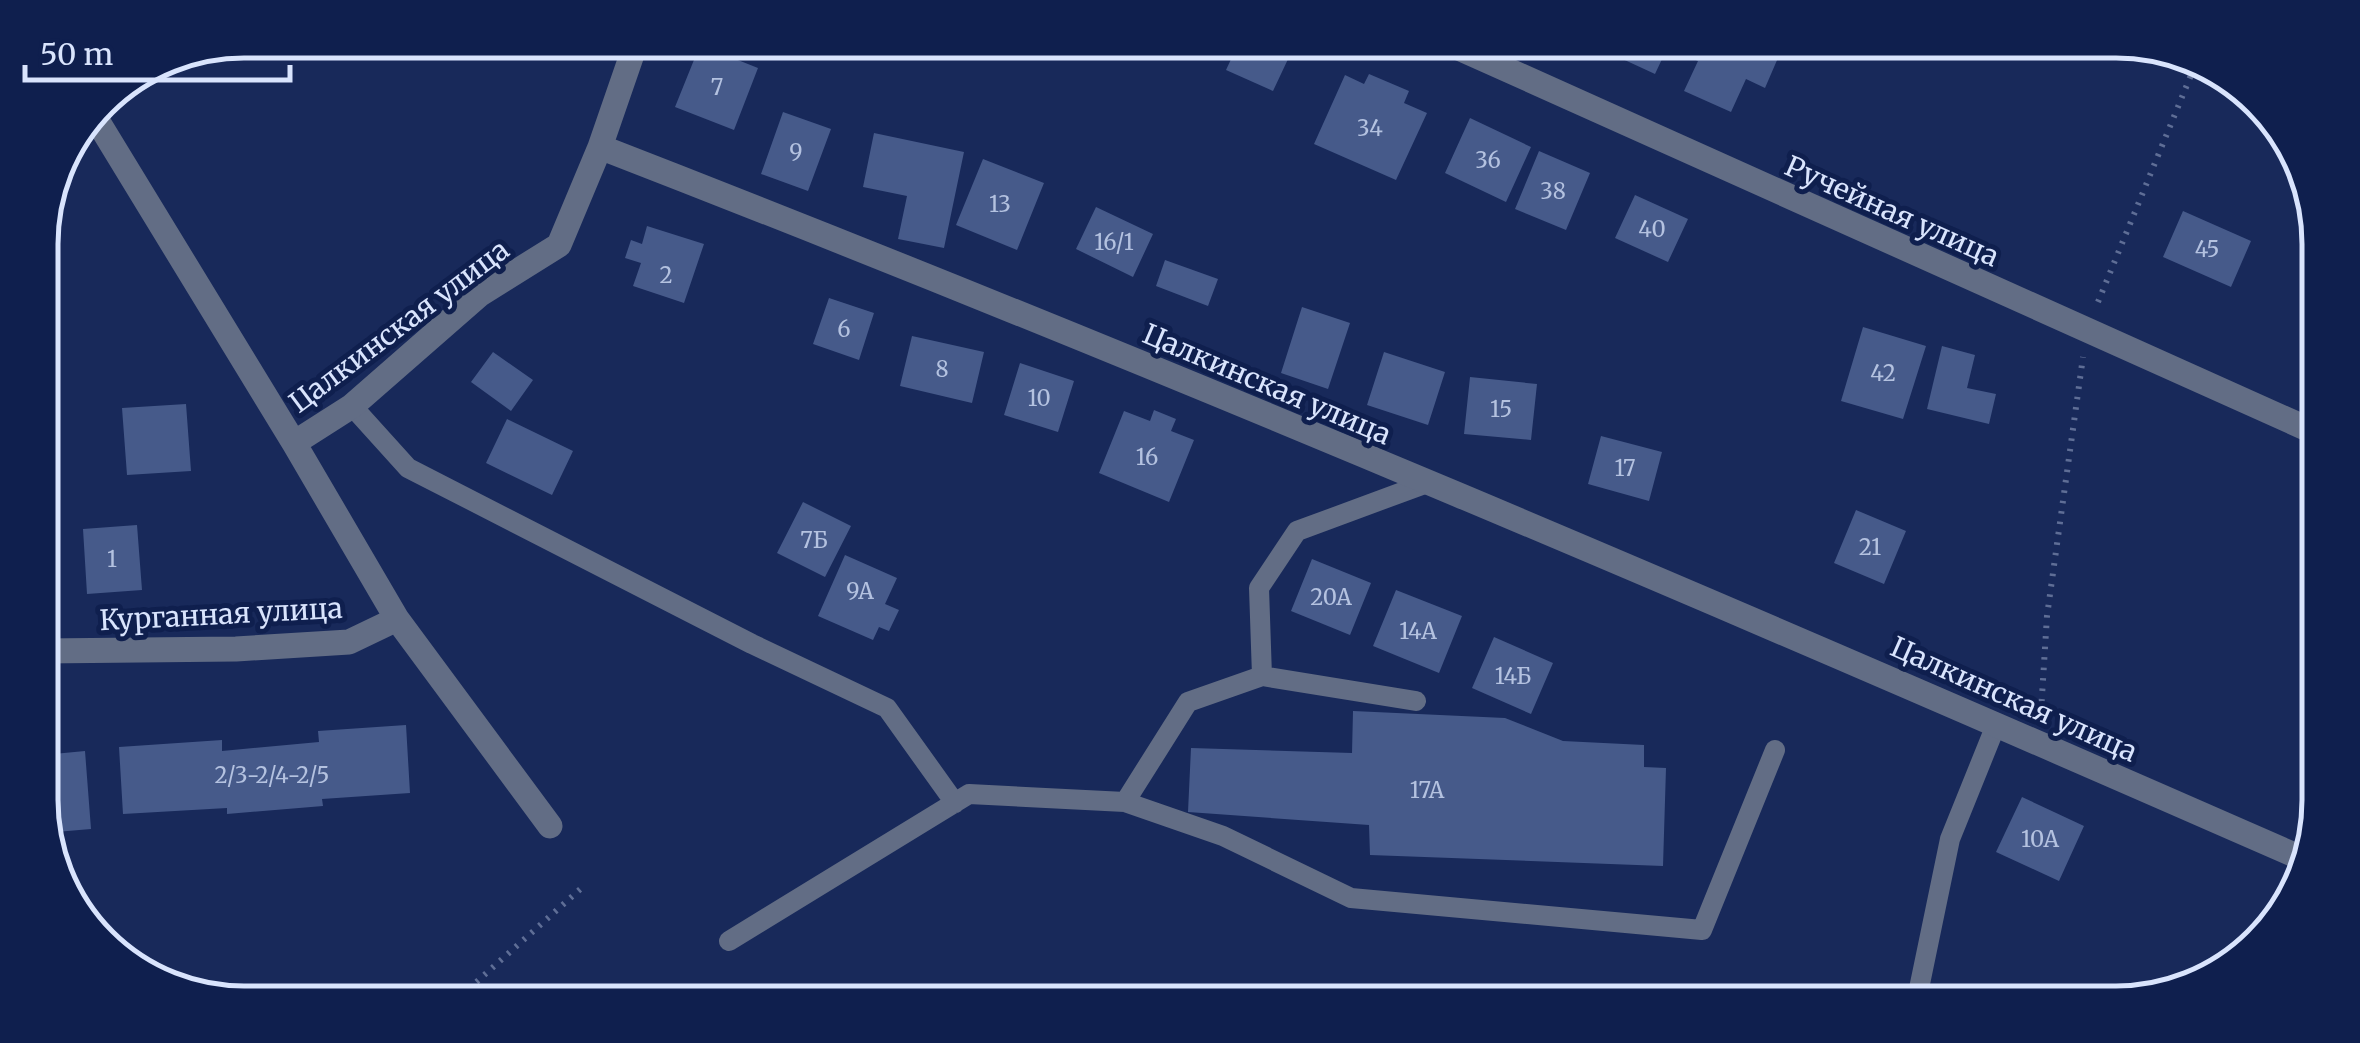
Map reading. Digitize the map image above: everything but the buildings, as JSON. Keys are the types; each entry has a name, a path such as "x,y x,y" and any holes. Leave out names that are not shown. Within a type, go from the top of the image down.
{"street":[{"path":"600,147 630,58"},
{"name":"Ручейная улица","path":"1482,58 2302,426"},
{"name":"Цалкинская улица","path":"100,125 397,618 550,826"},
{"name":"Цалкинская улица","path":"294,443 352,406 480,295 559,245 600,147 932,276 2038,742 2294,855"},
{"name":"Курганная улица","path":"58,651 236,649 349,642 397,618"}],"lane":[{"path":"352,406 408,468 752,644 887,708 956,803"},
{"path":"1262,676 1259,588 1297,530 1427,483"},
{"path":"1125,802 1188,702 1262,676 1416,700"},
{"path":"1920,985 1950,839 1996,726"},
{"path":"729,942 970,794 1125,802 1223,836 1351,898 1702,930 1775,750"}],"path":[{"path":"2038,742 2047,616 2086,331 2192,74"},
{"path":"472,986 586,884"}]}
